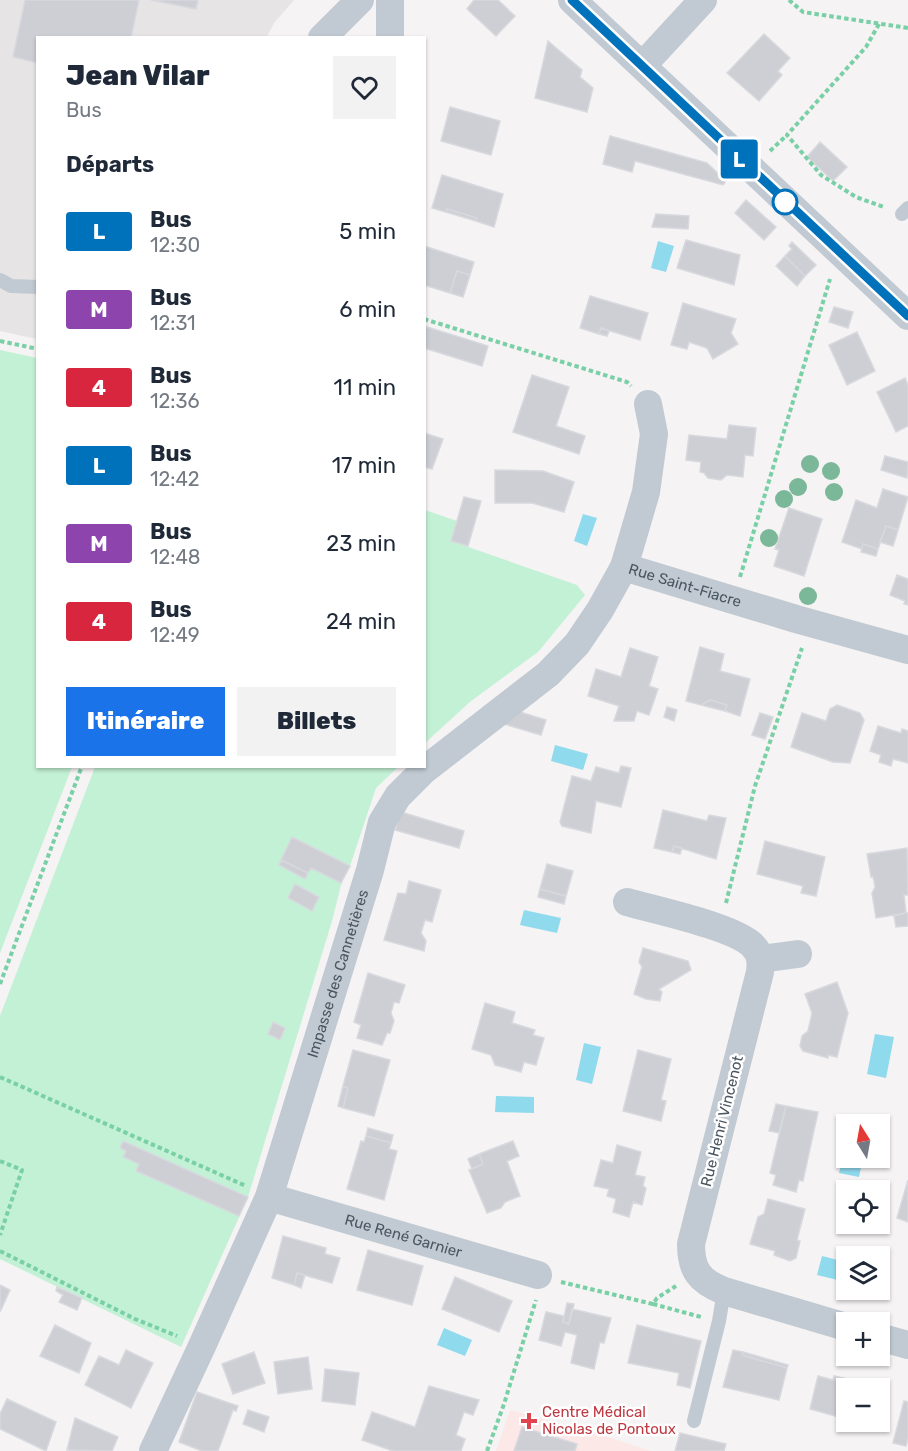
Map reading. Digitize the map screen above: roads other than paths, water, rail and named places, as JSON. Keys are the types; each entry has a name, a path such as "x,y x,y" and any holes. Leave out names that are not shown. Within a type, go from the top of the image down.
{"street":[{"path":"324,36 360,0"},
{"path":"390,0 390,36"},
{"path":"572,0 908,316"},
{"path":"643,65 703,0"},
{"name":"Rue Saint-Fiacre","path":"648,404 654,434 646,492 624,567 908,650"},
{"name":"Impasse des Cannetières","path":"153,1451 269,1197 370,870 382,822 398,796 423,771 548,674 569,652 600,610 624,567"},
{"path":"627,902 741,936 753,946 761,959 798,954"},
{"name":"Rue Henri Vincenot","path":"724,1291 711,1286 697,1274 691,1260 691,1244 760,972 761,959"},
{"name":"Rue René Garnier","path":"269,1197 538,1275"},
{"path":"724,1291 836,1324"},
{"path":"890,1339 908,1345"}],"lane":[{"path":"0,280 11,286 36,287"},
{"path":"694,1422 719,1321 724,1291"}],"water":[{"path":"658,241 674,246 666,272 651,268"},
{"path":"583,514 597,518 587,546 574,541"},
{"path":"555,745 588,754 583,770 551,761"},
{"path":"524,910 561,918 557,933 520,925"},
{"path":"875,1034 894,1037 886,1078 867,1074"},
{"path":"584,1043 601,1047 592,1084 576,1080"},
{"path":"496,1096 534,1097 534,1113 495,1112"},
{"path":"840,1168 861,1168 859,1177 839,1173"},
{"path":"822,1256 836,1260 836,1280 817,1275"},
{"path":"444,1328 472,1340 465,1356 437,1345"}],"place":[{"name":"Centre Médical Nicolas de Pontoux","path":"529,1421"}]}
